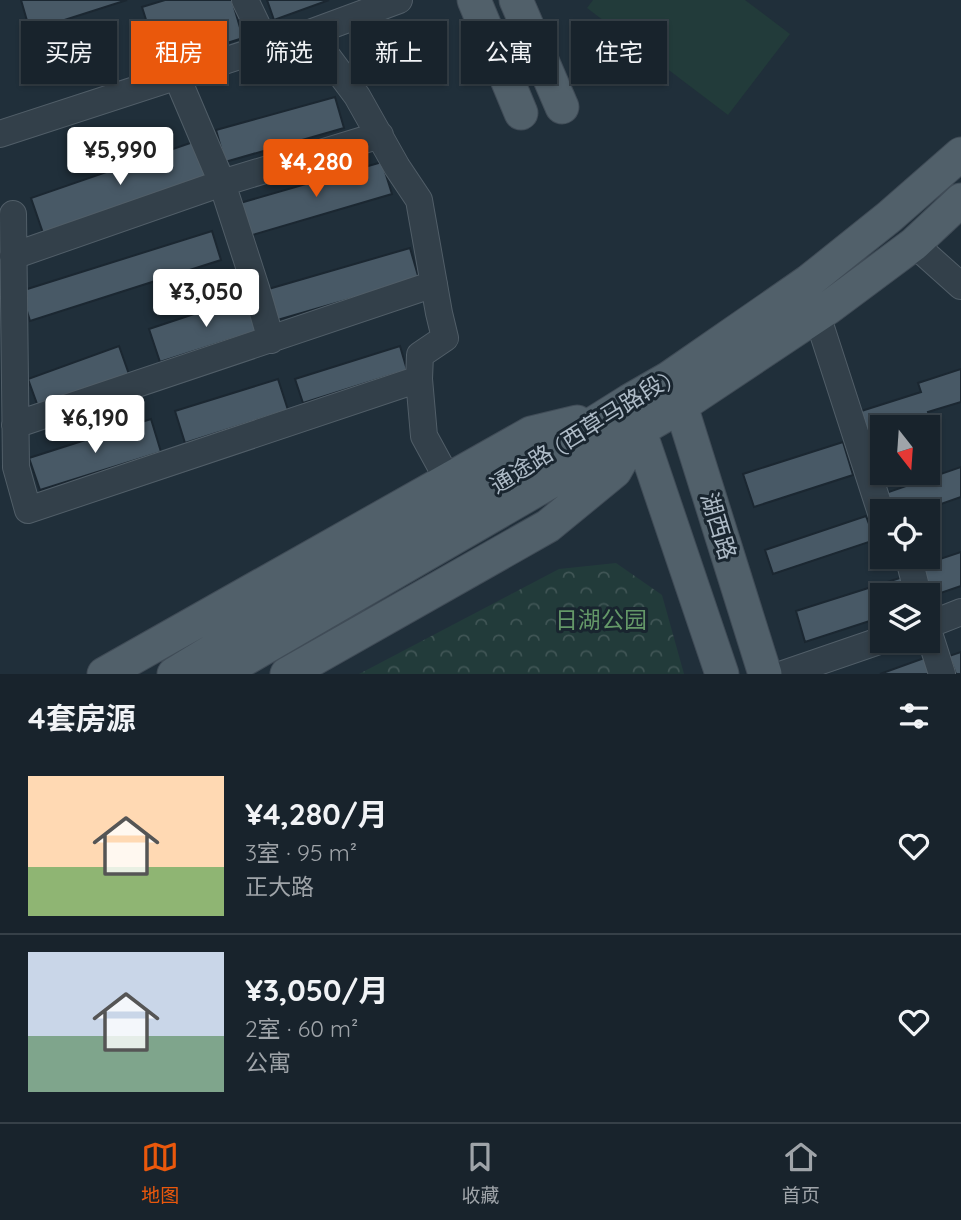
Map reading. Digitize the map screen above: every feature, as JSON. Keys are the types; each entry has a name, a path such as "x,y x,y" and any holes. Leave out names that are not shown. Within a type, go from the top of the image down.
{"main road":[{"path":"474,0 521,113"},
{"path":"516,0 562,107"},
{"name":"通途路 (西草马路段)","path":"675,392 889,217 961,153"},
{"name":"通途路 (西草马路段)","path":"174,674 306,594 460,507 625,415 675,392 817,315 914,244 961,200"},
{"name":"湖西路","path":"675,392 765,674"},
{"path":"104,674 531,433 625,415 615,471 548,526 287,674"},
{"name":"通途路 (西草马路段)","path":"219,674 625,415"},
{"name":"湖西路","path":"625,415 722,674"}],"street":[{"path":"245,0 255,21"},
{"path":"337,23 399,0"},
{"path":"337,69 357,96 419,200 445,338 420,355 419,379 424,436 448,480"},
{"path":"0,134 155,84"},
{"path":"180,84 222,183 271,340"},
{"path":"13,256 222,183 380,135"},
{"path":"13,214 16,467 28,510 419,379"},
{"path":"914,244 961,286"},
{"path":"15,425 434,284"},
{"path":"817,315 877,499"},
{"path":"940,620 961,612"},
{"path":"783,674 870,644"},
{"path":"935,653 942,674"}],"green space":[{"path":"593,0 745,0 790,34 728,115 667,69 667,21 604,21 587,8"},
{"name":"日湖公园","path":"616,563 662,595 684,674 359,674 559,569"}],"building":[{"path":"21,0 127,0 61,21 27,21"},
{"path":"165,0 232,0 241,39 227,43 227,21 146,21 142,7"},
{"path":"267,0 329,0 274,20"},
{"path":"335,97 344,128 225,162 216,130"},
{"path":"196,141 208,176 43,233 31,198"},
{"path":"382,162 392,194 249,236 240,203"},
{"path":"212,231 221,260 30,321 21,291"},
{"path":"410,248 419,279 274,321 265,290"},
{"path":"251,295 262,329 160,362 149,329"},
{"path":"119,346 131,380 40,412 28,379"},
{"path":"400,346 407,370 303,403 295,379"},
{"path":"961,369 961,402 928,412 929,415 870,415 870,443 865,445 855,413 921,392 918,383"},
{"path":"278,379 288,410 185,443 175,411"},
{"path":"151,419 161,452 40,490 29,458"},
{"path":"843,442 853,475 754,507 743,474"},
{"path":"961,467 961,497 940,504 940,499 878,499 877,496 909,485 940,485 940,474"},
{"path":"866,516 870,527 870,542 773,574 765,550"},
{"path":"961,552 961,586 940,593 940,583 924,583 920,569 940,569 940,559"},
{"path":"903,577 905,583 884,583"},
{"path":"870,587 870,621 805,642 796,611"},
{"path":"961,652 961,674 956,674 949,656"},
{"path":"927,657 933,674 880,674"}]}
